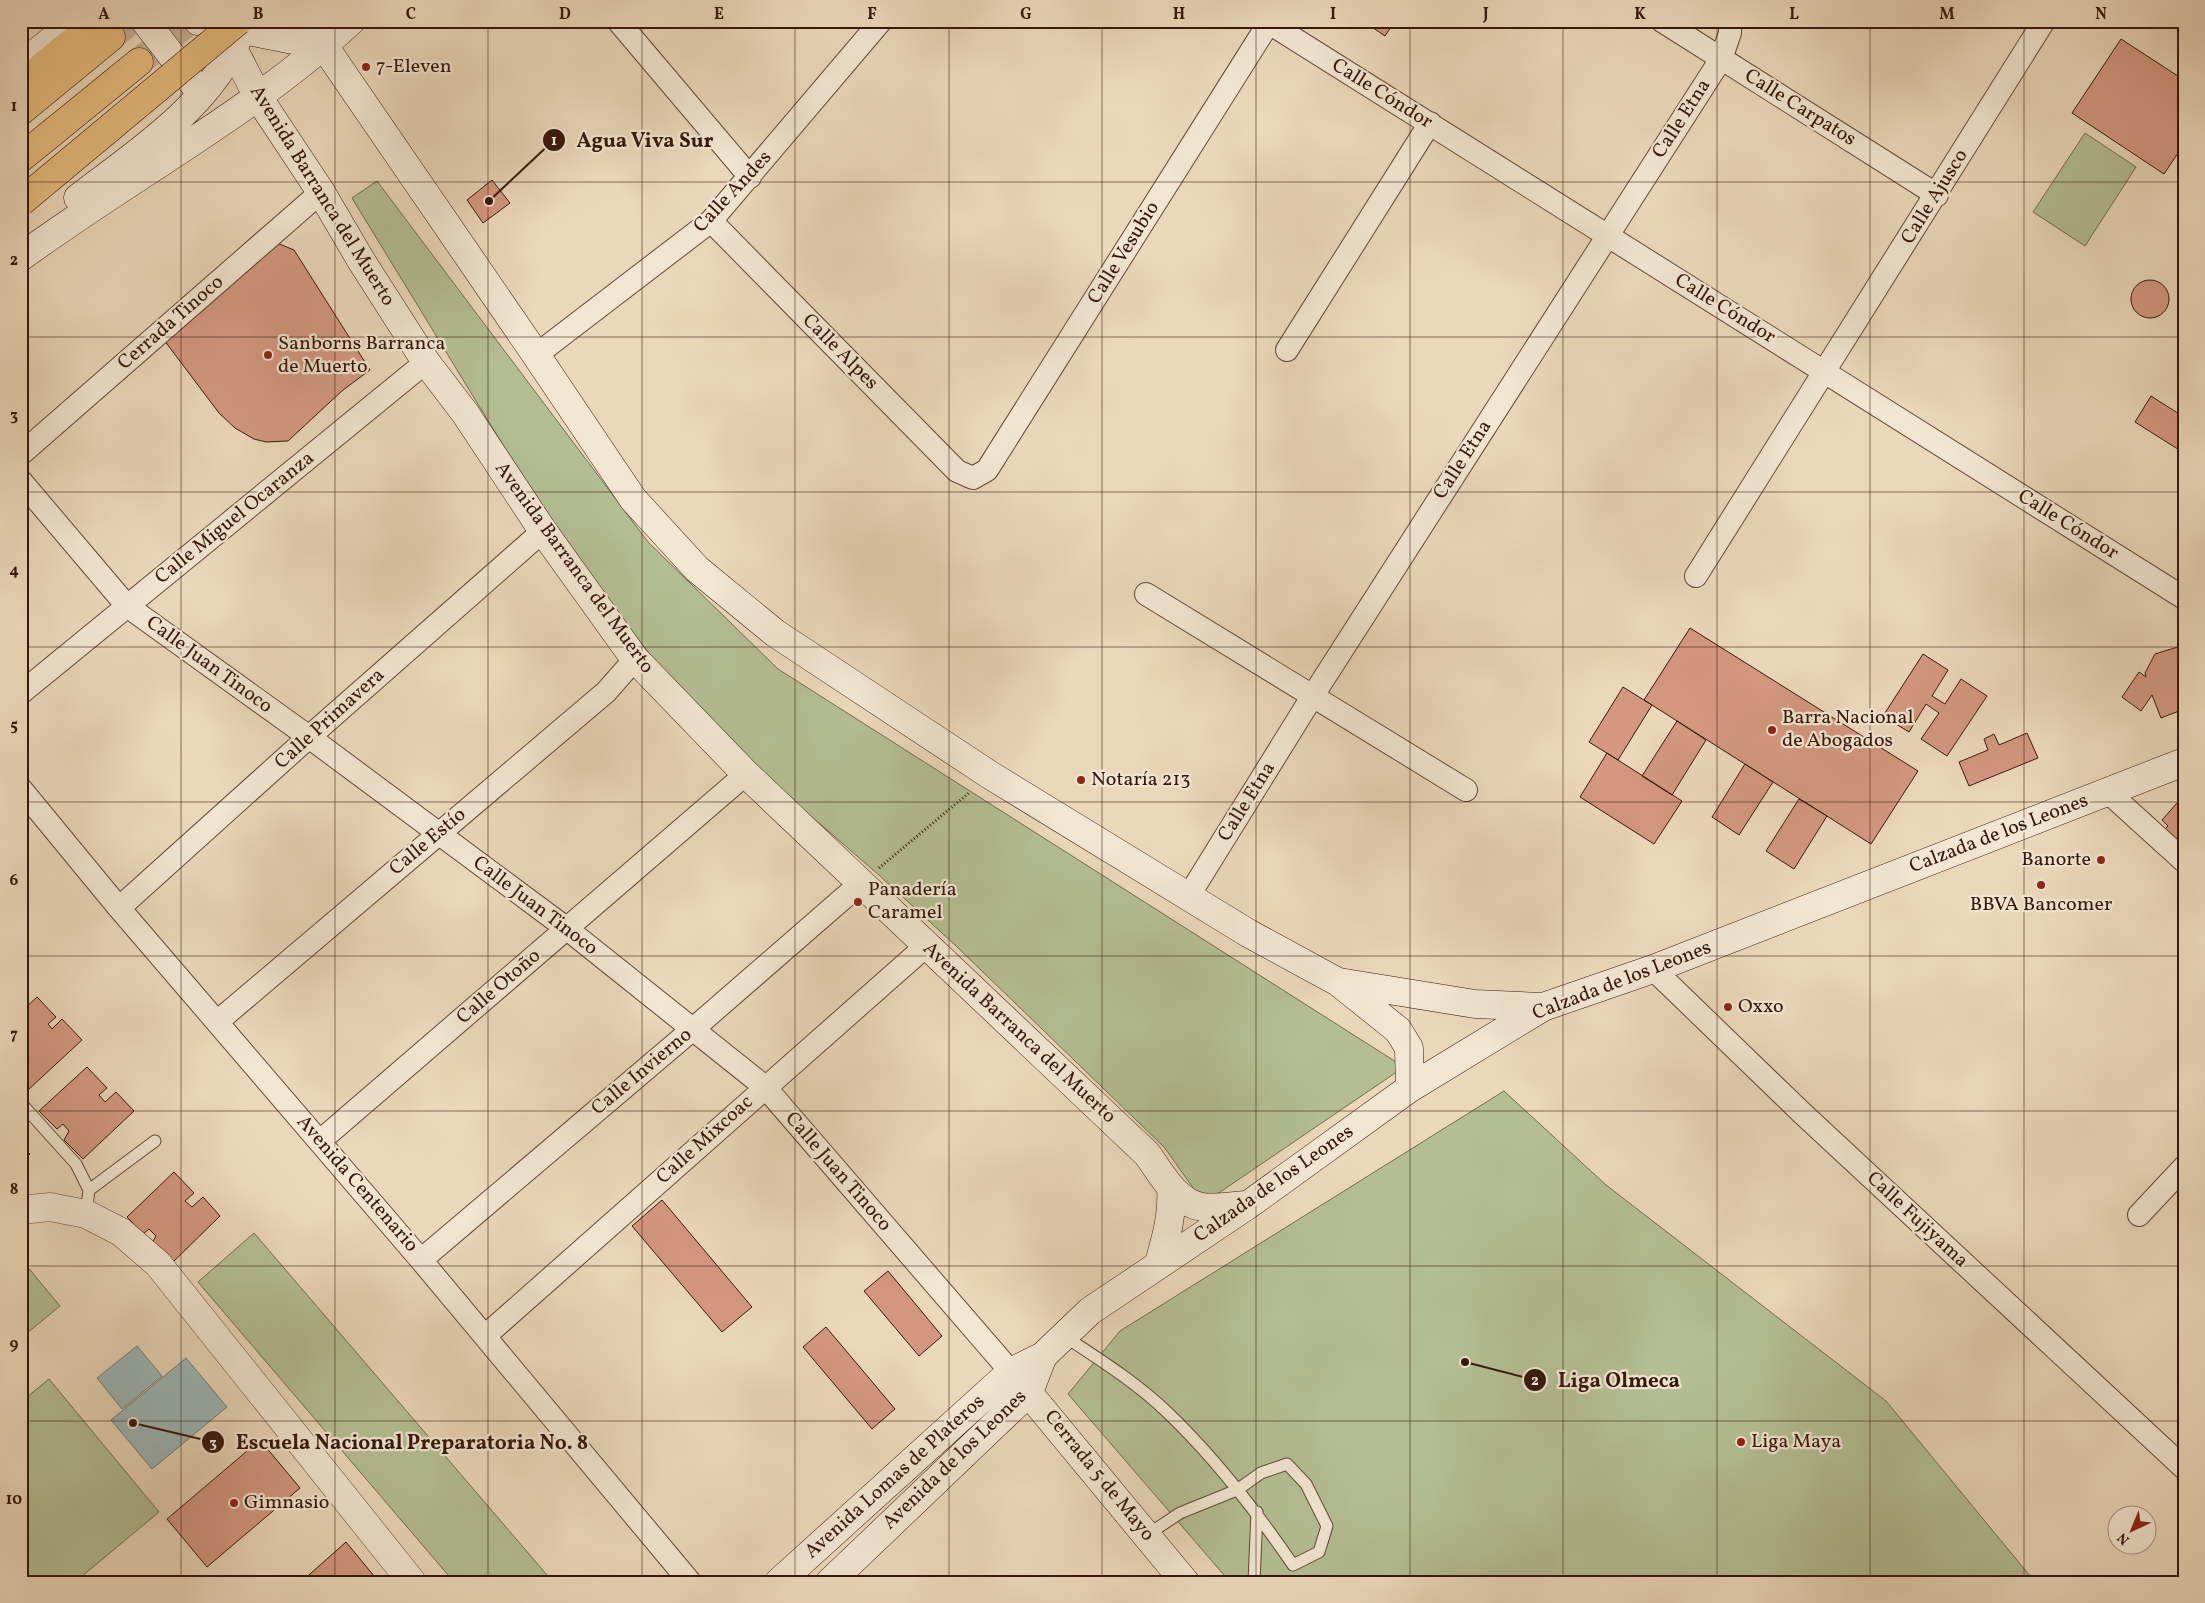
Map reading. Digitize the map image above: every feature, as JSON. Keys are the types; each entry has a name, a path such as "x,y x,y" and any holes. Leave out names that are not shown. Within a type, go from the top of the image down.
{"highway":[{"path":"21,202 227,27"},
{"path":"21,84 105,29"},
{"path":"21,111 105,29"},
{"path":"21,158 138,62"}],"main road":[{"path":"21,65 76,21"},
{"path":"145,21 202,94"},
{"path":"311,21 324,46 633,499 697,569 775,633 990,775 1188,897 1338,982 1398,1030 1409,1048 1410,1088"},
{"path":"22,256 258,97 324,46 351,21"},
{"path":"22,256 65,208 176,122 202,94 227,27 324,46"},
{"name":"Avenida Barranca del Muerto","path":"227,27 258,97 321,192 362,262 426,362 465,414 543,531 635,659 746,774 1147,1154 1171,1188 1186,1200 1201,1207 1248,1205"},
{"name":"Calzada de los Leones","path":"1043,1356 1090,1311 1248,1205 1410,1088 1543,1007 1652,969 2184,762"},
{"path":"1338,982 1474,1004 1543,1007"},
{"path":"1159,1263 1170,1226 1172,1208 1171,1188"},
{"path":"21,1210 88,1202 158,1264 412,1582"},
{"name":"Avenida de los Leones","path":"830,1582 1043,1356"},
{"name":"Cerrada 5 de Mayo","path":"1020,1382 1185,1582"},
{"name":"Avenida Lomas de Plateros","path":"779,1582 1020,1382"}],"street":[{"path":"618,21 750,177"},
{"name":"Calle Andes","path":"536,355 711,221 881,21"},
{"name":"Calle Carpatos","path":"1662,21 1937,195"},
{"name":"Calle Etna","path":"1188,897 1312,696 1722,59 1730,32 1730,21"},
{"name":"Calle Ajusco","path":"1696,576 1823,371 1937,195 2044,21"},
{"name":"Calle Cóndor","path":"1268,22 2184,598"},
{"name":"Calle Vesubio","path":"973,478 987,470 1268,22"},
{"path":"1287,350 1430,123"},
{"name":"Cerrada Tinoco","path":"21,454 321,192"},
{"name":"Calle Alpes","path":"711,221 957,470 973,478"},
{"name":"Calle Miguel Ocaranza","path":"21,693 426,362"},
{"name":"Calle Juan Tinoco","path":"21,481 127,606 309,737 566,928 765,1087 1020,1382"},
{"name":"Calle Primavera","path":"120,908 309,737 543,531"},
{"path":"1146,594 1466,790"},
{"name":"Calle Estío","path":"217,1022 606,692 635,659"},
{"name":"Calle Otoño","path":"320,1141 746,774"},
{"name":"Avenida Centenario","path":"21,788 120,908 421,1260 690,1582"},
{"path":"2108,792 2184,861"},
{"name":"Calle Invierno","path":"421,1260 693,1029 861,882"},
{"name":"Calle Mixcoac","path":"485,1336 926,946"},
{"name":"Calle Fujiyama","path":"1652,969 1802,1113 2184,1468"},
{"path":"2139,1215 2184,1167"}],"lane":[{"path":"21,1103 76,1164 88,1202 155,1141"},
{"path":"1064,1335 1112,1368 1167,1412 1237,1490 1257,1512 1292,1565 1318,1552 1327,1526 1306,1484 1287,1464 1261,1473 1237,1490 1180,1513 1147,1535"},
{"path":"1254,1582 1257,1512"}],"path":[{"path":"861,882 990,775"}],"green space":[{"path":"2085,133 2136,167 2085,246 2033,212"},
{"path":"377,181 648,542 778,669 1404,1067 1204,1203 1164,1147 954,944 880,876 758,770 667,677 553,527 352,198"},
{"path":"1504,1091 1606,1185 1886,1401 2035,1582 1230,1582 1068,1394 1120,1331"},
{"path":"254,1233 553,1582 454,1582 198,1282"},
{"path":"21,1259 60,1306 21,1338"},
{"path":"49,1379 159,1512 75,1582 21,1582 21,1402"}],"water":[{"path":"137,1346 162,1376 122,1409 97,1378"},
{"path":"186,1358 227,1407 152,1469 111,1420"}],"building":[{"path":"1363,21 1395,21 1385,36"},
{"path":"2121,39 2184,80 2184,144 2164,174 2072,113"},
{"path":"492,180 510,203 483,223 467,200"},
{"name":"Sanborns Barranca de Muerto","path":"277,243 294,250 370,370 343,390 288,441 266,442 254,439 235,428 219,413 164,340"},
{"path":"2150,280 2157,281 2163,286 2168,292 2168,306 2163,312 2157,317 2150,318 2143,317 2137,312 2132,306 2131,299 2132,292 2137,286 2143,281"},
{"path":"2151,396 2184,417 2184,453 2135,422"},
{"name":"Barra Nacional de Abogados","path":"1690,628 1918,771 1871,844 1644,700"},
{"path":"2184,645 2184,709 2161,718 2152,695 2141,711 2122,697 2139,672 2146,677 2145,673 2155,654"},
{"path":"1923,654 1948,670 1932,696 1945,704 1961,679 1987,696 1947,756 1921,739 1939,713 1926,704 1909,732 1883,716"},
{"path":"1623,687 1652,705 1618,760 1589,742"},
{"path":"1677,721 1706,740 1672,795 1642,776"},
{"path":"2027,733 2038,758 1969,786 1959,762 1988,750 1984,739 1994,734 1999,745"},
{"path":"1607,753 1682,801 1654,844 1580,797"},
{"path":"1745,764 1773,782 1739,835 1712,817"},
{"path":"1799,799 1827,816 1794,869 1766,851"},
{"path":"2184,801 2184,849 2164,830 2168,826 2162,820 2177,803"},
{"path":"37,997 56,1017 48,1024 52,1029 62,1019 82,1040 29,1089 21,1080 21,1012"},
{"path":"87,1067 107,1088 99,1095 105,1102 116,1092 134,1111 83,1159 64,1140 69,1131 63,1124 57,1129 39,1111"},
{"path":"21,1145 30,1154 21,1162"},
{"path":"174,1172 194,1193 185,1201 192,1207 203,1197 220,1216 170,1265 151,1245 156,1236 149,1229 143,1234 127,1217"},
{"path":"662,1200 752,1307 722,1332 632,1226"},
{"path":"888,1271 942,1336 919,1356 864,1291"},
{"path":"826,1327 895,1409 872,1429 803,1347"},
{"name":"Gimnasio","path":"260,1440 300,1488 207,1567 167,1519"},
{"path":"346,1542 379,1582 301,1582"},
{"path":"284,1575 290,1582 277,1582"}],"tunnel":[{"path":"111,37 130,21"},
{"path":"139,62 189,21"}],"place":[{"name":"7-Eleven","path":"366,67"},
{"name":"Agua Viva Sur","path":"489,201"},
{"name":"Sanborns Barranca de Muerto","path":"268,355"},
{"name":"Barra Nacional de Abogados","path":"1772,730"},
{"name":"Notaría 213","path":"1081,780"},
{"name":"Banorte","path":"2101,860"},
{"name":"BBVA Bancomer","path":"2041,885"},
{"name":"Panadería Caramel","path":"858,902"},
{"name":"Oxxo","path":"1728,1007"},
{"name":"Liga Olmeca","path":"1465,1362"},
{"name":"Escuela Nacional Preparatoria No. 8","path":"133,1423"},
{"name":"Liga Maya","path":"1741,1442"},
{"name":"Gimnasio","path":"234,1503"}]}
